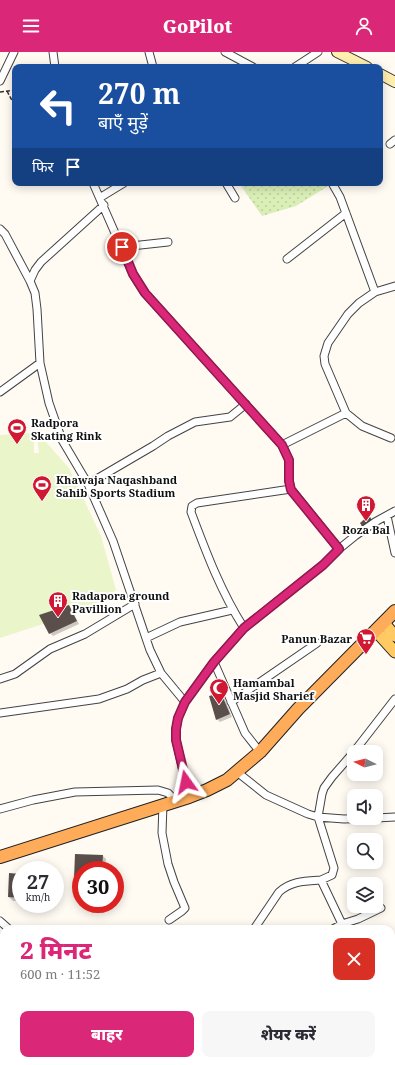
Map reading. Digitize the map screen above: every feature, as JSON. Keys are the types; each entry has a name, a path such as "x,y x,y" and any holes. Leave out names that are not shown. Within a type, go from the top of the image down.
{"highway":[{"path":"0,857 189,797 219,785 260,752 330,676 395,611"}],"main road":[{"path":"337,52 361,64"},
{"path":"383,76 395,82"},
{"path":"380,627 395,636"},
{"path":"380,627 395,652"}],"street":[{"path":"0,81 14,52"},
{"path":"53,52 55,64"},
{"path":"149,52 152,64"},
{"path":"225,52 247,64"},
{"path":"300,64 318,52"},
{"path":"96,186 133,274 145,293 282,445 289,460 289,481 291,490 339,549"},
{"path":"101,197 119,186"},
{"path":"228,186 235,198"},
{"path":"334,186 340,197 375,292"},
{"path":"30,281 35,270 44,258 104,205"},
{"path":"287,259 346,213"},
{"path":"0,229 5,234 30,281 35,294 40,363 49,403 62,440 88,484 113,541 146,638 161,674 185,702"},
{"path":"122,247 168,242"},
{"path":"391,438 362,426 346,413 325,364 325,349 348,314 359,303 375,292 395,286"},
{"path":"0,392 40,363"},
{"path":"88,484 168,436 195,422 230,417 246,404"},
{"path":"282,445 346,413"},
{"path":"244,628 232,610 208,557 191,512 192,506 198,502 291,490"},
{"path":"189,797 176,740 178,718 185,702 214,662 244,628 323,565 339,549 365,529 395,511"},
{"path":"387,516 395,553"},
{"path":"0,679 15,674 50,649 85,634 134,604"},
{"path":"146,638 180,622 232,610"},
{"path":"231,702 317,643"},
{"path":"214,662 246,733 260,752"},
{"path":"0,713 99,699 161,674"},
{"path":"257,925 272,901 283,888 291,883 321,880 332,875 334,868 318,817 319,804 324,788 395,700"},
{"path":"237,772 266,795 296,809 318,817 347,819"},
{"path":"0,809 33,800 75,792 158,790 168,794 176,801"},
{"path":"163,804 162,833 168,864 185,908 169,920"},
{"path":"383,818 395,817"},
{"path":"321,880 342,924 371,913"}],"path":[{"path":"0,92 12,90"},
{"path":"7,91 12,100"}],"green space":[{"path":"241,186 328,186 296,206 262,216"},
{"name":"Khawaja Naqashband Sahib Sports Stadium","path":"36,431 69,468 101,536 116,590 89,609 0,638 0,435 34,433 34,453 39,453"}],"building":[{"name":"Roza Bal","path":"369,515 373,522 363,528 360,523"},
{"name":"Radapora ground Pavillion","path":"69,605 77,621 49,634 39,615"},
{"name":"Hamambal Masjid Sharief","path":"221,693 230,714 216,720 209,696"},
{"path":"75,854 103,855 103,861 75,861"},
{"path":"9,873 12,873 12,897 8,897"}],"place":[{"name":"Radpora Skating Rink","path":"17,445"},
{"name":"Khawaja Naqashband Sahib Sports Stadium","path":"42,502"},
{"name":"Roza Bal","path":"366,522"},
{"name":"Radapora ground Pavillion","path":"58,618"},
{"name":"Panun Bazar","path":"366,655"},
{"name":"Hamambal Masjid Sharief","path":"219,705"}],"route":[{"path":"122,247 133,274 153,303 282,445 288,455 289,460 289,481 291,490 339,549 323,565 244,628 214,662 185,702 178,718 176,740 186,782"}]}
